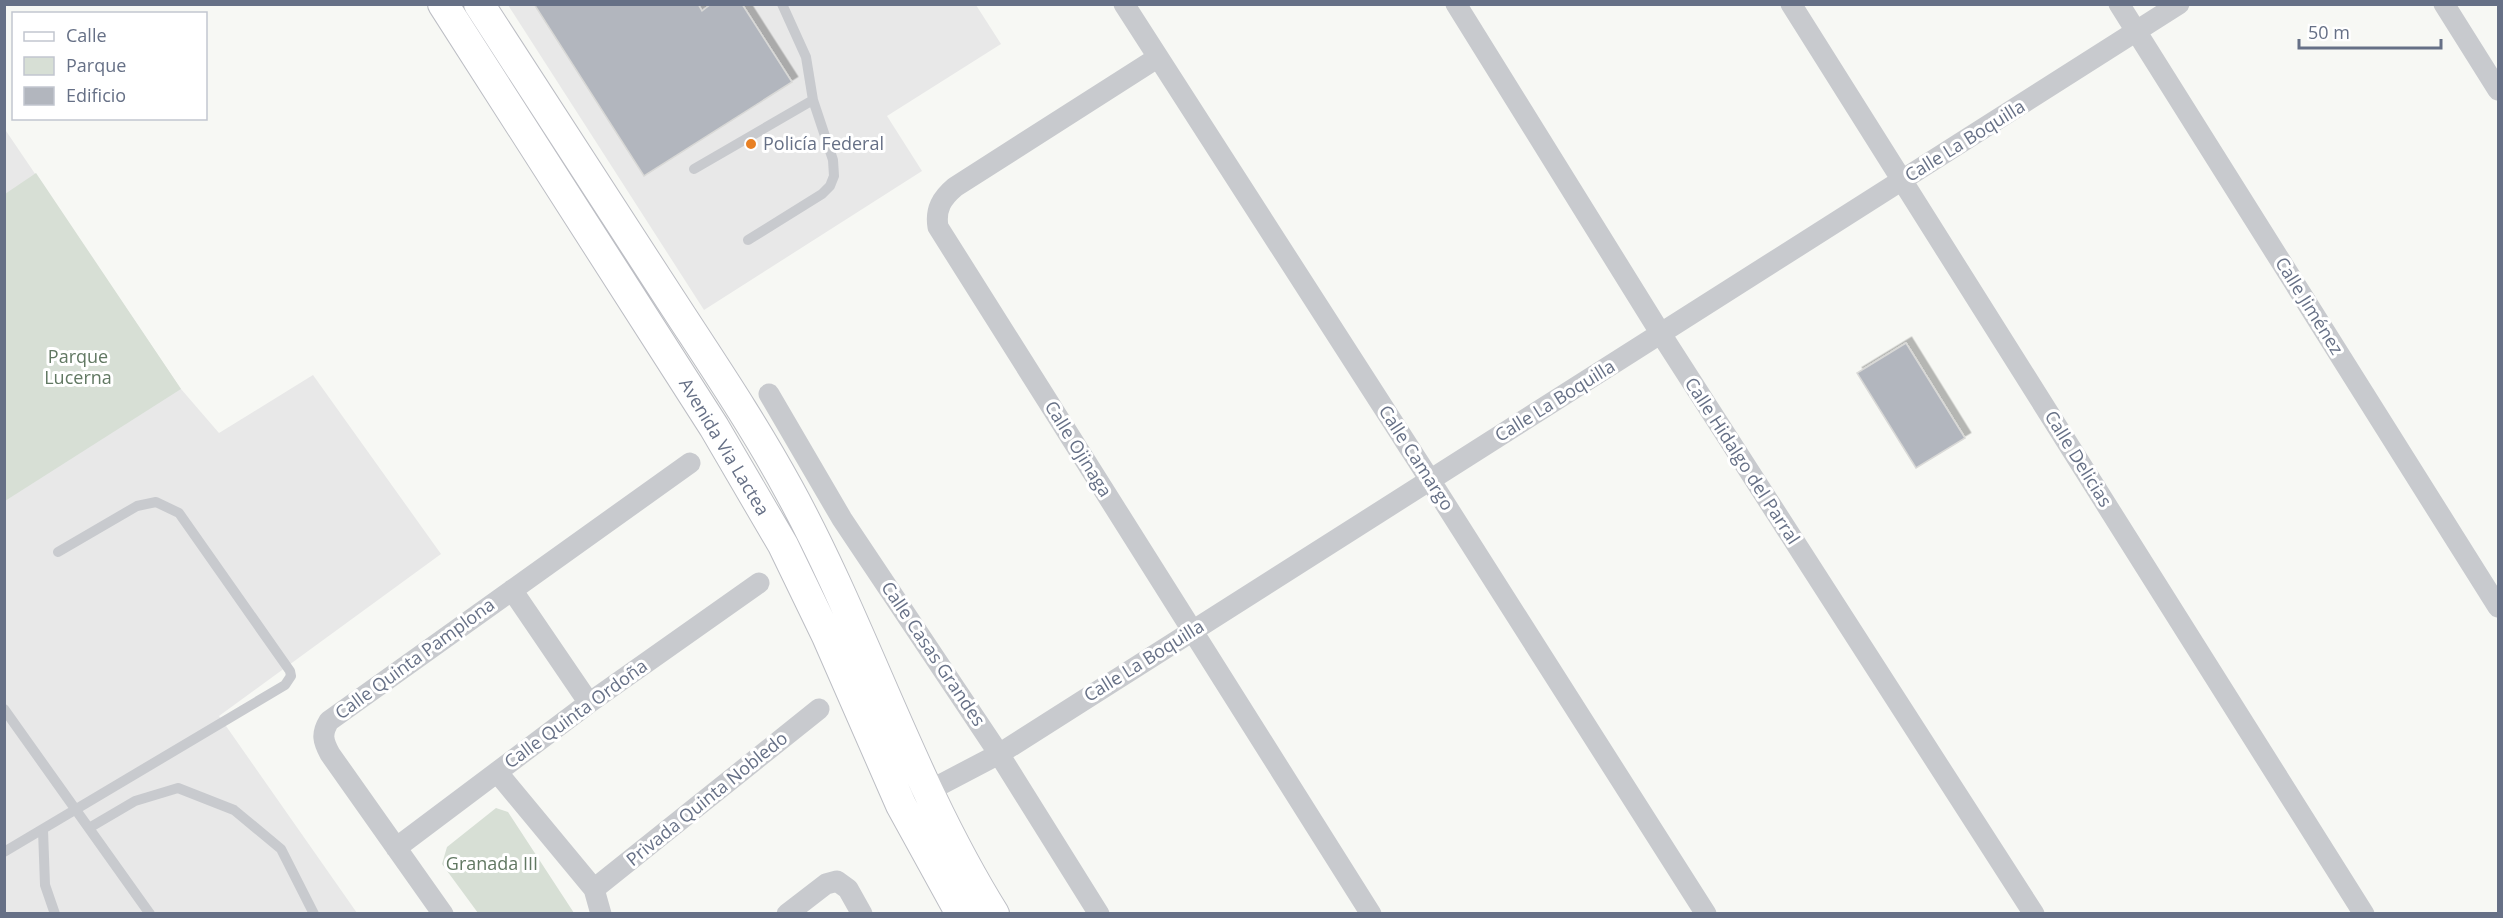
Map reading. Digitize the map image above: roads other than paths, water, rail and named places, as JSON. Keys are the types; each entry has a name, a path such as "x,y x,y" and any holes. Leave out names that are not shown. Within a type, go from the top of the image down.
{"main road":[{"name":"Avenida Via Lactea","path":"443,4 714,427 783,545 827,636 914,799 972,879 993,914"},
{"name":"Avenida Via Lactea","path":"479,4 717,372 787,485 860,633 914,799 961,914"}],"street":[{"name":"Calle Camargo","path":"1124,4 1706,914"},
{"name":"Calle Hidalgo del Parral","path":"1456,4 1661,334 2034,914"},
{"name":"Calle Delicias","path":"1791,4 2364,914"},
{"name":"Calle Jiménez","path":"2119,4 2499,607"},
{"name":"Calle La Boquilla","path":"914,799 999,754 2179,4"},
{"path":"2444,4 2499,90"},
{"name":"Calle Ojinaga","path":"1157,58 956,187 940,204 938,227 1371,914"},
{"name":"Calle Casas Grandes","path":"769,394 842,519 999,754 1099,914"},
{"name":"Calle Quinta Pamplona","path":"443,914 330,754 324,743 324,730 329,721 690,463"},
{"name":"Calle Quinta Ordoña","path":"396,848 589,703 759,583"},
{"path":"512,590 589,703"},
{"name":"Privada Quinta Nobledo","path":"594,888 819,709"},
{"path":"497,772 594,888 601,914"},
{"path":"788,914 826,884 837,881 848,889 861,914"}],"lane":[{"path":"748,240 822,194 830,186 834,176 833,160 813,100 806,57 782,4"},
{"path":"694,169 813,100"},
{"path":"4,852 285,685 291,676 290,671 179,513 156,502 137,506 58,552"},
{"path":"4,709 150,914"},
{"path":"89,828 135,801 178,788 234,810 281,849 314,914"},
{"path":"43,830 45,885 55,914"}],"place":[{"name":"Policía Federal","path":"751,144"}],"park label":[{"name":"Parque Lucerna","path":"78,367"},
{"name":"Granada III","path":"492,864"}]}
